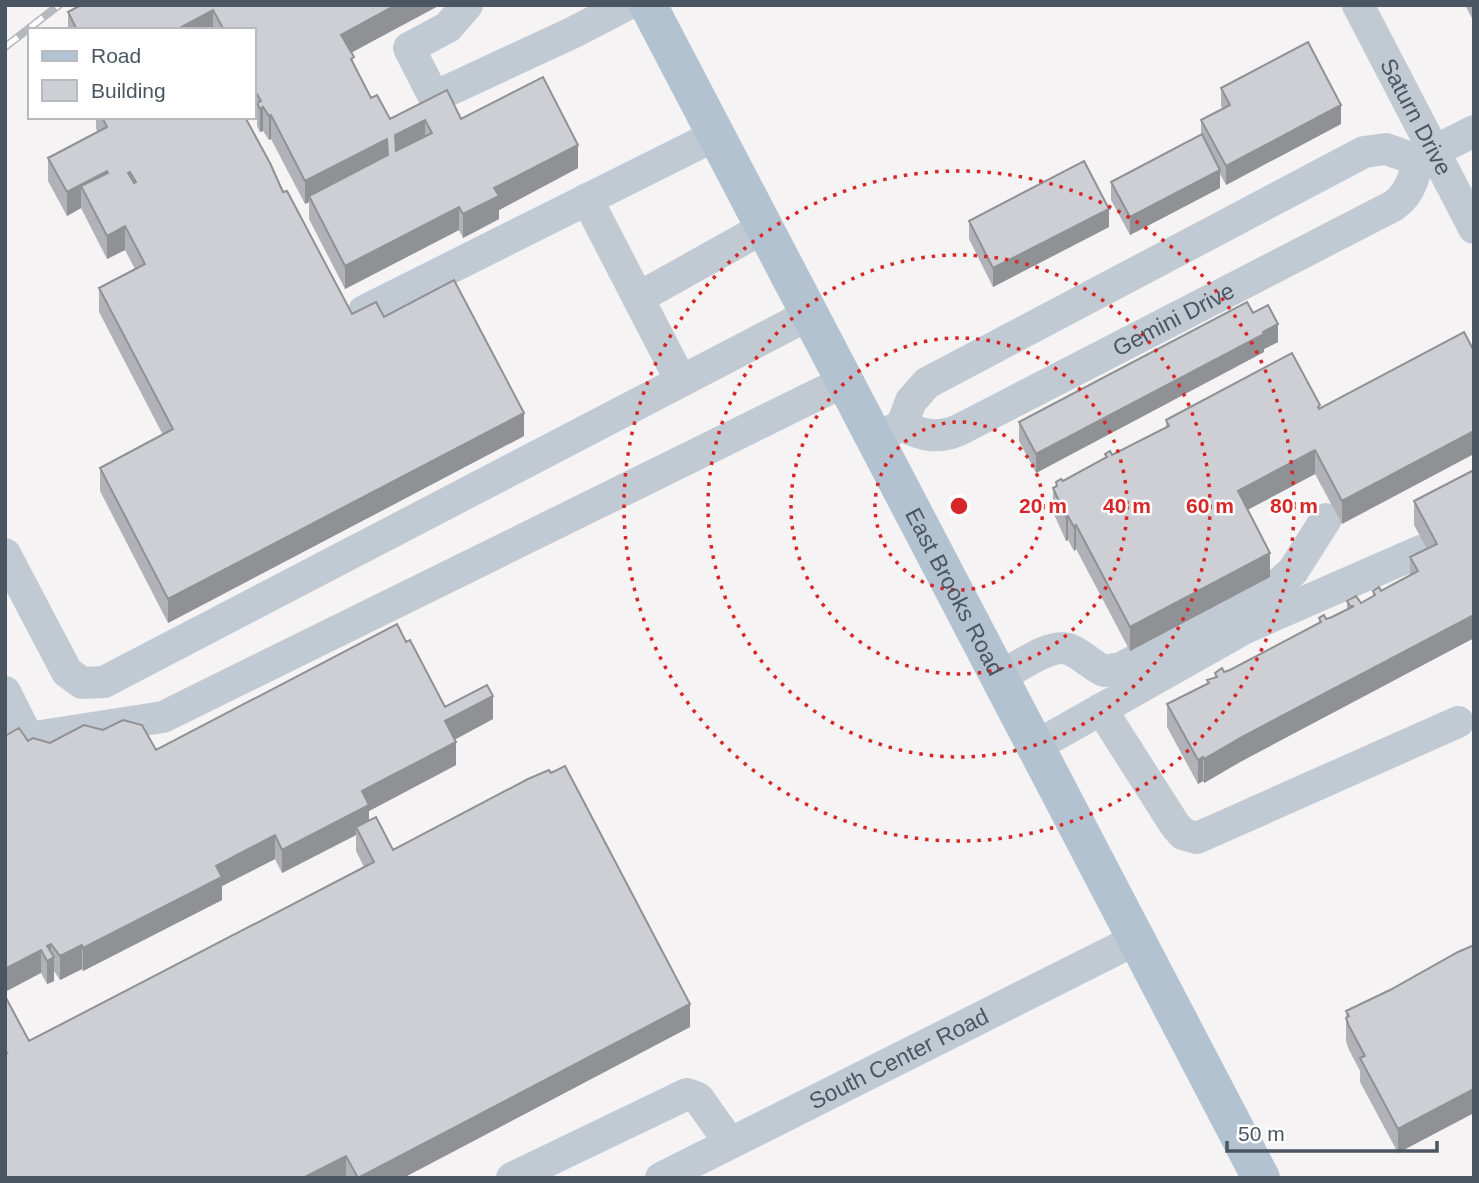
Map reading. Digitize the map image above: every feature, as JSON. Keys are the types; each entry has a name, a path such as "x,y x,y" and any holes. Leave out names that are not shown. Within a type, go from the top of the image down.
{"main road":[{"name":"East Brooks Road","path":"648,5 845,381 889,432 1000,677 1261,1178"}],"street":[{"path":"467,5 448,27 409,48 435,97 626,5"},
{"name":"Saturn Drive","path":"1358,5 1426,156 1474,228"},
{"path":"889,432 927,383 1364,152 1386,149 1426,156 1474,131"},
{"path":"364,311 716,135"},
{"name":"Gemini Drive","path":"889,432 914,432 938,437 948,435 984,417 1393,206 1407,193 1426,156"},
{"path":"587,199 681,381"},
{"path":"638,298 765,227"},
{"path":"5,554 67,672 82,683 104,682 810,314"},
{"path":"5,692 28,738 163,717 845,381"},
{"path":"1000,677 1049,649 1062,647 1104,671 1121,668 1273,589 1293,571 1326,519"},
{"path":"1036,746 1245,628 1421,551"},
{"path":"1104,671 1111,703 1175,825 1183,834 1197,838 1458,722"},
{"name":"South Center Road","path":"661,1178 1137,939"},
{"path":"512,1178 687,1094 698,1098 730,1143"}],"building":[{"path":"81,5 396,5 341,35 354,57 351,59 371,98 377,95 390,119 447,90 461,119 543,77 578,145 494,188 499,196 463,214 459,207 345,266 309,196 388,155 387,139 305,181 271,115 269,116 263,107 260,109 257,103 261,101 256,92 256,28 223,28 213,10 180,28 76,28 68,12","holes":["425,120 432,133 396,151 395,135"]},
{"path":"1308,42 1341,105 1226,166 1201,120 1230,105 1221,88"},
{"path":"103,119 246,119 283,192 287,191 352,314 376,302 384,317 454,280 524,413 168,599 100,468 173,429 99,288 145,264 125,226 107,236 81,186 108,173 107,171 67,192 48,158 107,127"},
{"path":"1202,134 1220,170 1130,217 1111,182"},
{"path":"1084,161 1109,209 993,268 969,221"},
{"path":"1247,302 1253,313 1268,305 1278,324 1263,332 1264,334 1036,454 1019,422"},
{"path":"1464,332 1474,351 1474,431 1342,501 1315,450 1238,491 1270,553 1130,627 1076,525 1074,527 1068,516 1066,517 1053,488 1057,486 1056,482 1061,479 1063,481 1107,457 1105,454 1110,451 1112,455 1169,426 1166,420 1292,353 1320,405 1319,409"},
{"path":"1474,470 1474,615 1198,760 1167,704 1209,683 1207,680 1217,677 1215,673 1222,668 1224,672 1230,670 1321,622 1319,618 1324,615 1326,619 1354,606 1350,606 1347,601 1356,596 1361,603 1375,595 1373,591 1379,587 1381,591 1418,571 1410,557 1437,544 1414,501"},
{"path":"397,624 406,642 410,640 445,707 487,685 493,696 445,721 456,742 362,791 369,805 282,850 275,835 216,866 222,877 83,948 82,945 60,956 51,944 47,946 54,957 47,961 41,950 5,969 5,736 19,728 28,741 33,738 50,743 84,725 103,730 123,720 142,725 156,750"},
{"path":"565,766 690,1004 358,1178 346,1156 303,1178 5,1178 5,996 29,1041 374,862 356,827 376,817 393,850 528,779"},
{"path":"1474,945 1474,1089 1398,1129 1360,1058 1365,1056 1349,1026 1346,1011"}],"railway":[{"path":"29,28 59,5"},
{"path":"5,47 28,29"}]}
